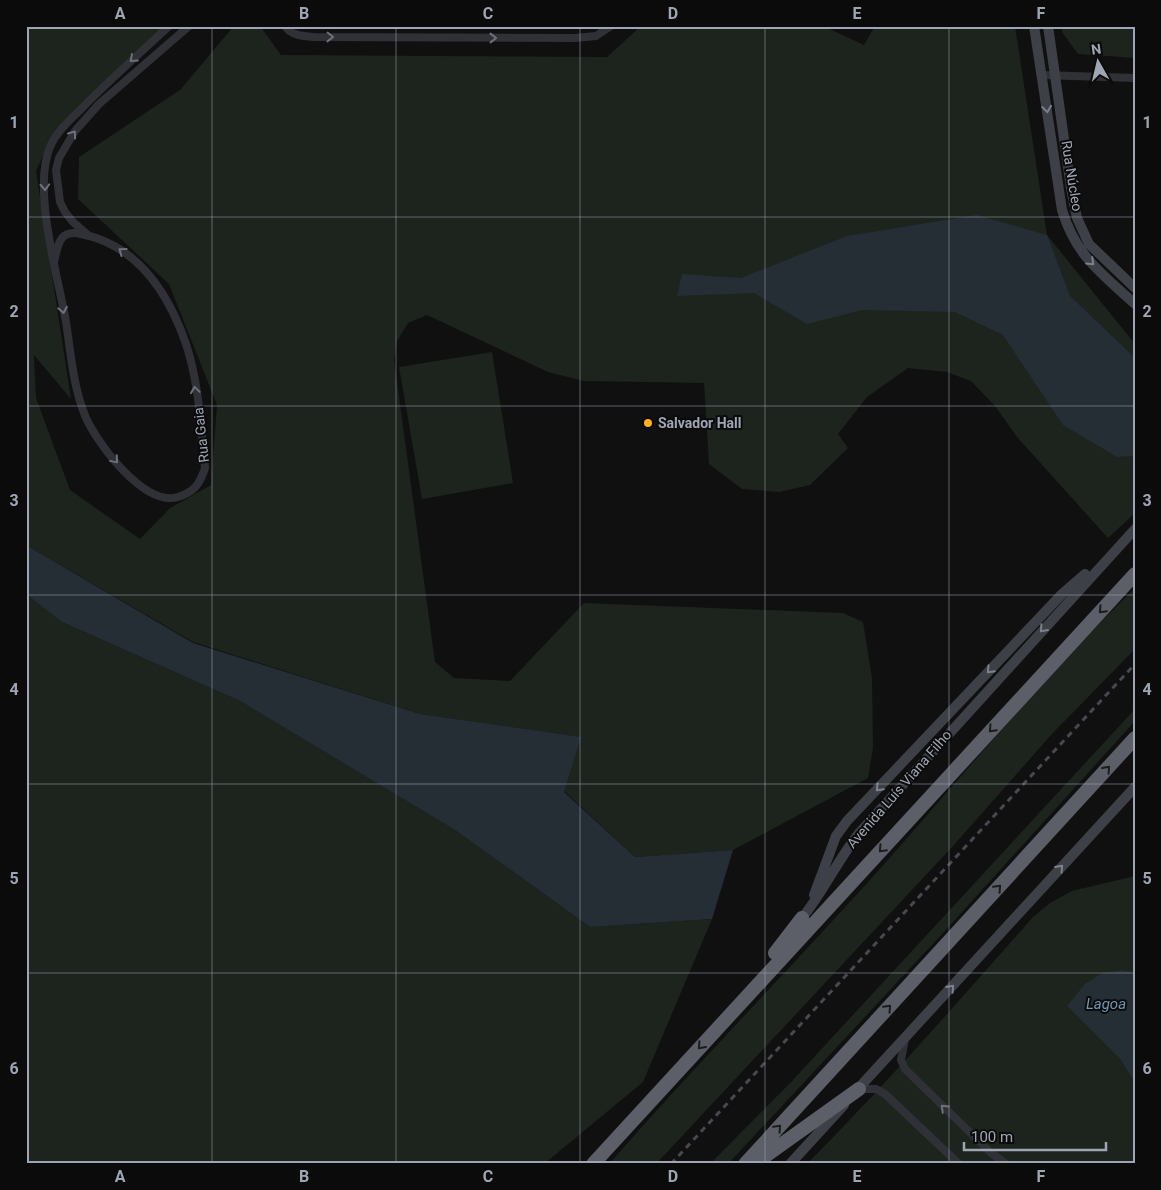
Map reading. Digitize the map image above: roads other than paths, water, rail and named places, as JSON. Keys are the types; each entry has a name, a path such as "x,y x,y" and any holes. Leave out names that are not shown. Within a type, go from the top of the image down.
{"highway":[{"name":"Avenida Luís Viana Filho","path":"594,1164 1135,574"},
{"path":"745,1164 1135,738"},
{"path":"720,1025 802,918"},
{"path":"754,1164 858,1089"}],"main road":[{"name":"Rua Núcleo","path":"1034,26 1062,210 1068,229 1084,256 1135,304"},
{"name":"Rua Núcleo","path":"1048,26 1077,218 1089,244 1135,288"},
{"name":"Avenida Luís Viana Filho","path":"802,918 815,892 836,836 847,821 1062,594 1135,529"},
{"name":"Avenida Luís Viana Filho","path":"802,918 818,899 846,849 860,832 1125,538"},
{"path":"790,1164 1135,787"}],"street":[{"name":"Rua Gaia","path":"54,262 61,238 66,234 76,233 90,236 118,247 146,270 170,308 186,345 195,383 204,468 201,482 191,491 174,498 163,497 149,492 129,477 104,446 87,419 75,385 46,224 44,178 50,147 60,131 110,80 169,26"},
{"name":"Rua Gaia","path":"90,236 64,212 60,202 56,170 59,158 75,131 99,104 189,26"},
{"path":"285,27 298,35 314,37 575,38 596,36 611,26"},
{"path":"1042,75 1135,78"},
{"path":"905,1039 901,1060 904,1069 994,1156 1006,1164"},
{"path":"858,1089 876,1089 885,1094 959,1164"}],"water":[{"path":"977,215 1047,235 1070,296 1135,358 1135,456 1117,457 1063,425 1003,335 955,312 862,310 807,324 754,293 677,296 682,274 741,278 847,236"},
{"path":"26,545 193,643 420,714 581,737 564,792 635,857 733,850 712,919 590,927 455,830 240,701 62,622 26,594"},
{"name":"Lagoa","path":"1123,970 1135,972 1135,1083 1120,1059 1067,1006 1085,984 1102,973"}],"railway":[{"path":"671,1164 1135,664"}],"place":[{"name":"Salvador Hall","path":"648,423"}]}
